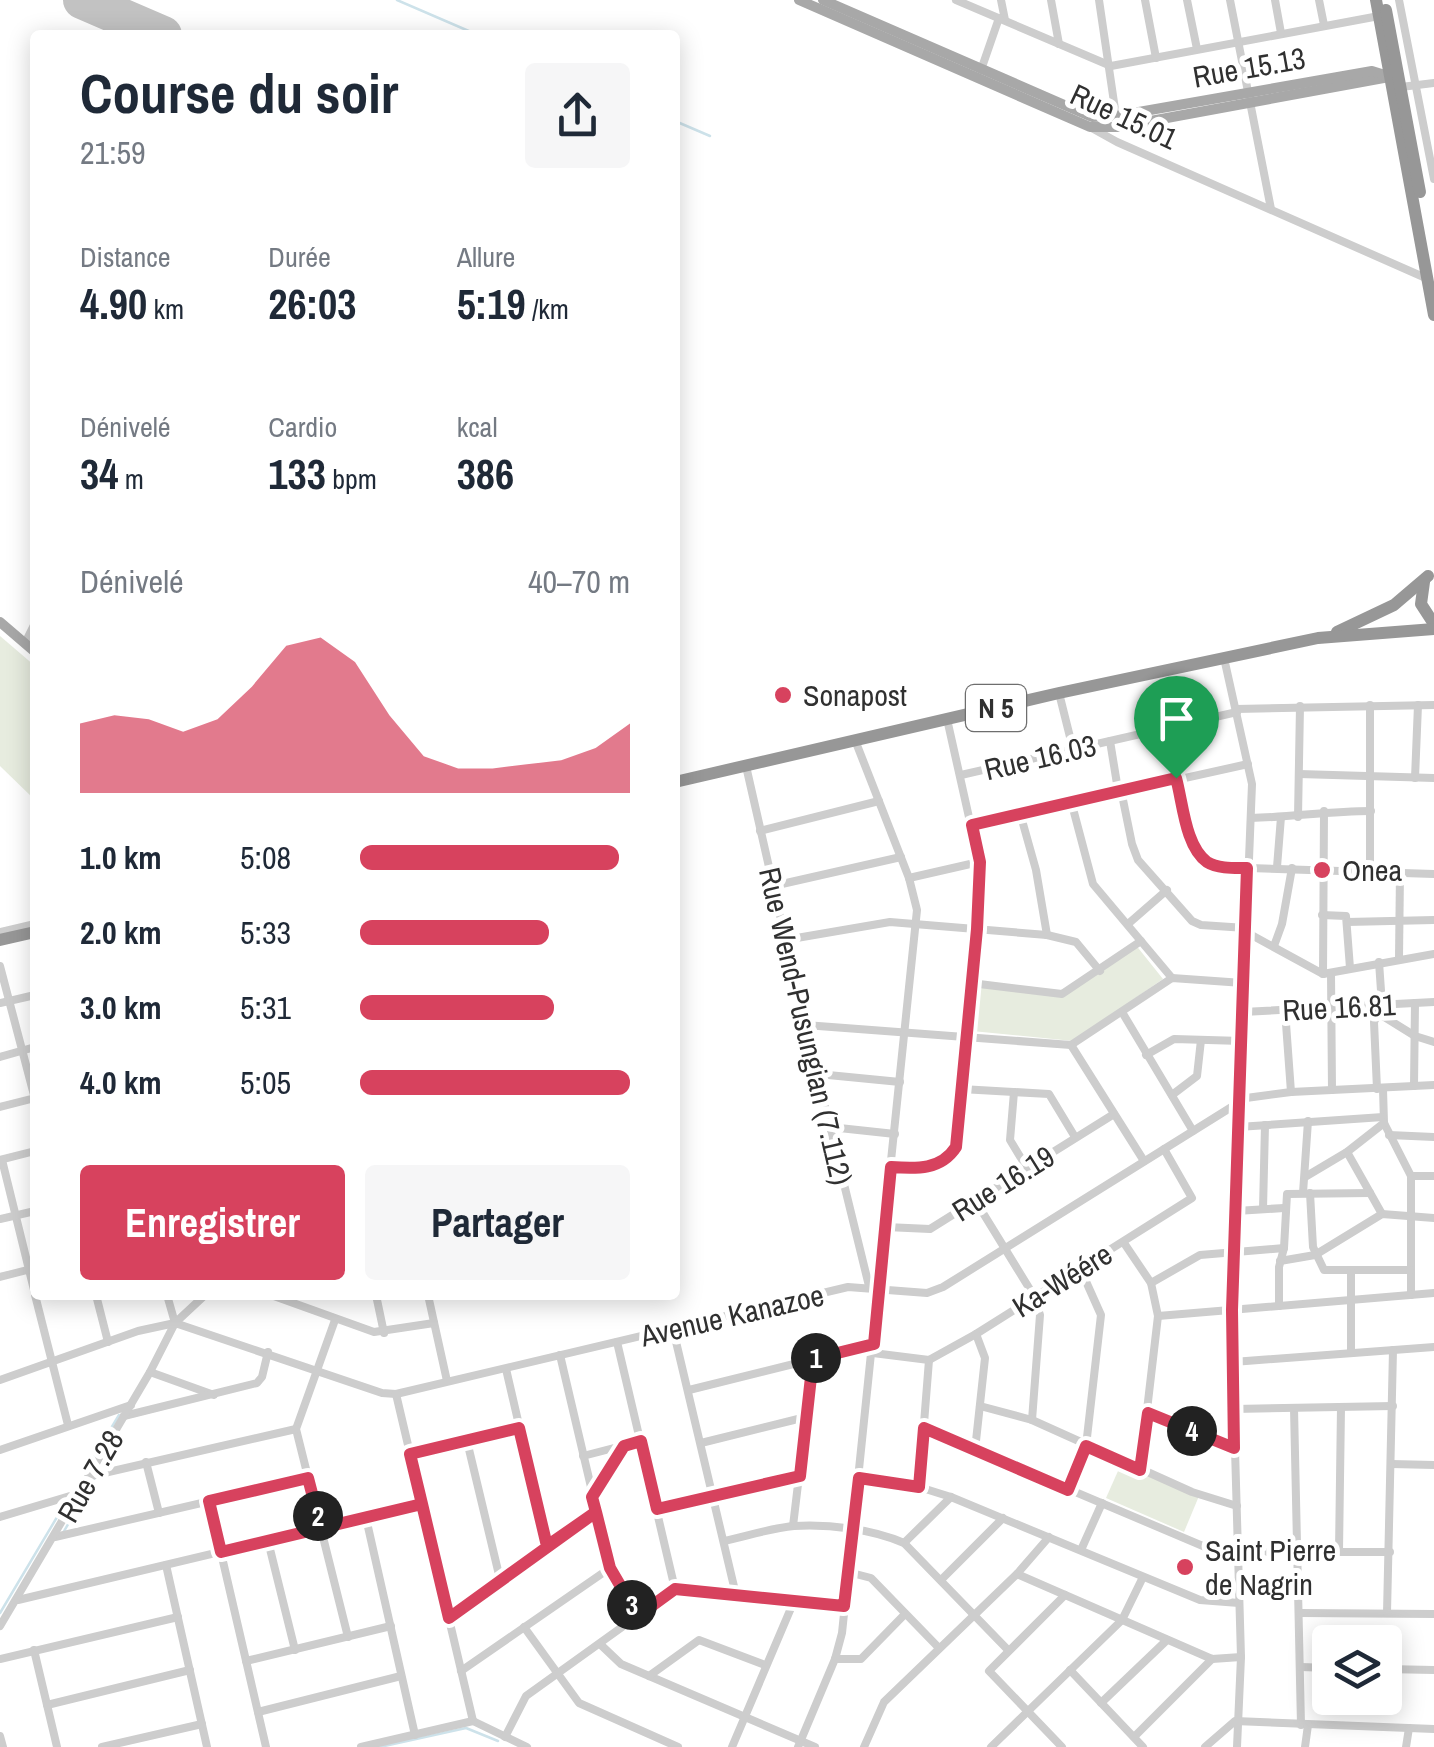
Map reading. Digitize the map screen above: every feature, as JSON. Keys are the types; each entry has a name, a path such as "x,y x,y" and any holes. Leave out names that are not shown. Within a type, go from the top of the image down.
{"highway":[{"path":"1376,0 1431,274"},
{"path":"1384,0 1431,274 1434,315"},
{"name":"N 5","path":"680,781 1318,638 1434,627 1421,604 1421,592 1432,572"},
{"name":"N 5","path":"1318,638 1384,611 1432,572"},
{"path":"0,940 30,930"}],"main road":[{"name":"Rue 15.01","path":"800,0 1085,115 1117,121"},
{"name":"Rue 15.01","path":"828,1 1090,127"},
{"name":"Rue 15.13","path":"1117,121 1372,71 1389,77"},
{"path":"1389,77 1401,87"},
{"path":"1090,127 1117,121"},
{"path":"0,622 30,647"}],"street":[{"path":"956,0 1110,66 1379,16"},
{"path":"979,74 1002,20 1001,0"},
{"path":"1051,0 1059,44"},
{"path":"1099,0 1117,121"},
{"path":"1145,0 1156,58"},
{"path":"1187,0 1196,49"},
{"path":"1230,0 1271,210"},
{"path":"1274,0 1280,34"},
{"path":"1320,0 1324,25"},
{"path":"1402,0 1434,179"},
{"path":"1401,87 1434,83"},
{"name":"Rue 15.01","path":"1090,127 1271,210 1431,274"},
{"path":"25,642 30,633"},
{"path":"1224,658 1252,784 1232,1310 1241,1657 1237,1747"},
{"path":"1059,693 1073,749"},
{"path":"1370,705 1370,870"},
{"path":"1415,778 1418,705"},
{"name":"Rue 16.03","path":"961,775 1236,711 1300,706 1434,705"},
{"path":"1298,818 1300,706"},
{"path":"891,1167 924,1169 952,1154 956,1147 980,862 947,719"},
{"path":"799,1744 835,1659 844,1606 915,924 916,901 909,878 854,740"},
{"path":"1110,740 1134,852 1192,920 1201,925 1246,930 1327,973 1434,954"},
{"path":"972,825 1248,764"},
{"name":"Rue Wend-Pusungian (7.112)","path":"746,766 869,1286"},
{"path":"1299,774 1434,778"},
{"path":"1176,778 1196,850 1218,866 1434,874"},
{"path":"760,831 878,801"},
{"path":"1070,801 1089,877 1172,978"},
{"path":"1324,811 1322,915 1332,1007 1332,1090"},
{"path":"1252,818 1370,811"},
{"path":"1020,813 1036,870 1047,936"},
{"path":"1277,868 1280,817"},
{"path":"773,886 900,856"},
{"path":"909,878 980,862"},
{"path":"1274,946 1292,868"},
{"path":"1399,958 1400,872"},
{"path":"1128,924 1166,890"},
{"path":"1322,915 1345,914 1350,968"},
{"path":"1347,922 1434,920"},
{"path":"785,940 890,922 977,929 1076,942 1100,971"},
{"path":"0,932 30,929"},
{"path":"971,983 1062,994 1141,941"},
{"path":"1379,962 1380,1009 1374,1022 1384,1120 1411,1176 1411,1295"},
{"path":"0,966 4,1002 30,1080"},
{"path":"805,1025 1071,1045 1172,978 1243,983"},
{"path":"4,1002 30,995"},
{"name":"Rue 16.81","path":"1243,1012 1332,1007 1380,1009 1434,1002"},
{"path":"1414,1086 1415,1003"},
{"path":"1380,1009 1415,1036 1434,1042"},
{"path":"1286,1010 1291,1092"},
{"path":"1122,1012 1194,1131"},
{"path":"1146,1055 1174,1039 1242,1041"},
{"path":"1172,1094 1197,1076 1201,1040"},
{"path":"1071,1045 1144,1162"},
{"path":"0,1057 30,1048"},
{"path":"818,1074 900,1082"},
{"name":"Avenue Kanazoe","path":"396,1394 848,1287 927,1294 1254,1095 1434,1085"},
{"path":"961,1088 1048,1094 1075,1137"},
{"path":"1014,1092 1010,1140 1027,1168"},
{"path":"0,1108 30,1099"},
{"name":"Rue 16.19","path":"886,1228 926,1230 1114,1114"},
{"path":"1238,1127 1384,1120"},
{"path":"1305,1177 1347,1152 1384,1120"},
{"path":"1308,1121 1305,1177 1314,1255 1327,1272 1410,1270"},
{"path":"1263,1210 1265,1125"},
{"path":"830,1127 895,1134"},
{"path":"1389,1135 1434,1137"},
{"name":"Ka-Wéére","path":"929,1360 1193,1197 1164,1149"},
{"path":"30,1152 1,1160 30,1262"},
{"path":"1347,1152 1382,1214"},
{"path":"1411,1176 1434,1176"},
{"path":"1279,1306 1287,1194 1370,1192"},
{"path":"975,1200 1034,1296 1042,1332 1032,1420"},
{"path":"1236,1212 1284,1208"},
{"path":"0,1219 30,1212"},
{"path":"1280,1261 1314,1255 1382,1214 1434,1218"},
{"path":"1124,1243 1150,1282 1158,1316 1140,1470"},
{"path":"1150,1282 1200,1255 1284,1248"},
{"path":"1068,1490 1086,1446 1101,1315 1080,1268"},
{"path":"0,1277 30,1270"},
{"path":"1351,1272 1351,1352"},
{"path":"1158,1316 1434,1292"},
{"path":"36,1300 68,1425"},
{"path":"97,1300 108,1342"},
{"path":"168,1300 175,1323"},
{"path":"0,1380 175,1323 200,1300"},
{"path":"284,1300 335,1320 384,1332 434,1323"},
{"path":"377,1300 384,1332"},
{"path":"429,1300 447,1381"},
{"path":"335,1320 296,1429 348,1638"},
{"path":"175,1323 396,1394 473,1721"},
{"name":"Rue 7.28","path":"0,1626 175,1323"},
{"path":"673,1329 736,1596"},
{"path":"974,1450 985,1354 976,1334"},
{"path":"617,1342 675,1589"},
{"path":"1233,1362 1434,1347"},
{"path":"688,1390 813,1359 873,1349 929,1360 919,1487"},
{"path":"1387,1614 1393,1350"},
{"path":"124,1416 258,1382 268,1352"},
{"path":"560,1355 610,1568 638,1616"},
{"path":"794,1526 813,1359"},
{"path":"506,1369 547,1546"},
{"path":"150,1372 214,1395"},
{"path":"0,1450 130,1405"},
{"path":"980,1406 1032,1420 1206,1498 1237,1506"},
{"path":"1234,1409 1392,1406"},
{"path":"1294,1408 1305,1747"},
{"path":"1339,1551 1341,1408"},
{"path":"1148,1413 1234,1448"},
{"path":"701,1443 806,1417"},
{"path":"410,1454 519,1428"},
{"path":"924,1428 1213,1552 1390,1552"},
{"path":"90,1476 296,1429"},
{"path":"467,1441 500,1579"},
{"path":"583,1456 641,1441"},
{"path":"592,1497 624,1446"},
{"path":"146,1462 159,1513"},
{"path":"1391,1464 1434,1465"},
{"path":"657,1509 800,1476"},
{"path":"54,1538 308,1478"},
{"path":"859,1478 919,1487 951,1497 1200,1600 1239,1603"},
{"path":"0,1517 80,1493"},
{"path":"904,1543 951,1497"},
{"path":"209,1501 266,1747"},
{"path":"1081,1550 1102,1502"},
{"path":"18,1600 422,1504"},
{"path":"449,1618 596,1512"},
{"path":"366,1518 415,1735"},
{"path":"941,1580 1003,1518"},
{"path":"724,1541 794,1526 853,1530 904,1543 1008,1650"},
{"path":"864,1747 884,1702 1017,1574 1049,1537"},
{"path":"268,1540 295,1650"},
{"path":"166,1565 207,1747"},
{"path":"462,1671 610,1568"},
{"path":"848,1572 872,1578 938,1648"},
{"path":"1017,1574 1212,1659 1241,1657"},
{"path":"991,1747 1122,1620 1142,1577"},
{"path":"504,1738 526,1696 675,1589 844,1606"},
{"path":"1060,1746 990,1673 991,1666 1065,1595"},
{"path":"732,1747 794,1601"},
{"path":"1300,1613 1434,1614"},
{"path":"835,1659 862,1659 905,1614"},
{"path":"0,1659 178,1616"},
{"path":"246,1662 390,1626"},
{"path":"524,1626 582,1705 678,1747"},
{"path":"650,1676 699,1640 765,1666"},
{"path":"1101,1702 1167,1640"},
{"path":"601,1644 618,1662 745,1716 799,1744 815,1747"},
{"path":"34,1650 56,1747"},
{"path":"1134,1737 1212,1659"},
{"path":"1301,1667 1312,1667"},
{"path":"1402,1669 1434,1670"},
{"path":"47,1706 190,1670"},
{"path":"1070,1670 1144,1747"},
{"path":"258,1712 402,1676"},
{"path":"361,1747 473,1721 527,1747"},
{"path":"1205,1747 1232,1721 1434,1728"},
{"path":"102,1747 202,1724"},
{"path":"1406,1747 1409,1728"},
{"path":"0,1736 3,1747"}],"shaded area":[{"path":"0,636 30,662 30,795 0,766"},
{"path":"1135,944 1163,979 1073,1041 972,1031 976,983 1062,992"},
{"path":"1122,1462 1199,1496 1184,1532 1106,1498"}],"waterway":[{"path":"397,0 466,30"},
{"path":"680,123 710,136"},
{"path":"86,1470 119,1415"},
{"path":"63,1533 94,1479"},
{"path":"0,1613 66,1502"},
{"path":"380,1747 466,1728 498,1741"}],"runway":[{"path":"82,0 151,30"}],"place":[{"name":"Sonapost","path":"783,695"},
{"name":"Onea","path":"1322,870"},
{"name":"Saint Pierre de Nagrin","path":"1185,1567"}],"route":[{"path":"1176,778 972,825 980,862 977,929 956,1147 952,1154 924,1169 891,1167 874,1344 813,1359 800,1476 657,1509 641,1441 624,1446 592,1497 596,1512 449,1618 422,1504 321,1528 308,1478 209,1501 221,1552 422,1504 410,1454 519,1428 547,1546 596,1512 610,1568 638,1616 675,1589 844,1606 859,1478 919,1487 924,1428 1068,1490 1086,1446 1140,1470 1148,1413 1234,1448 1232,1310 1247,868 1218,866 1196,850 1176,778"}]}
